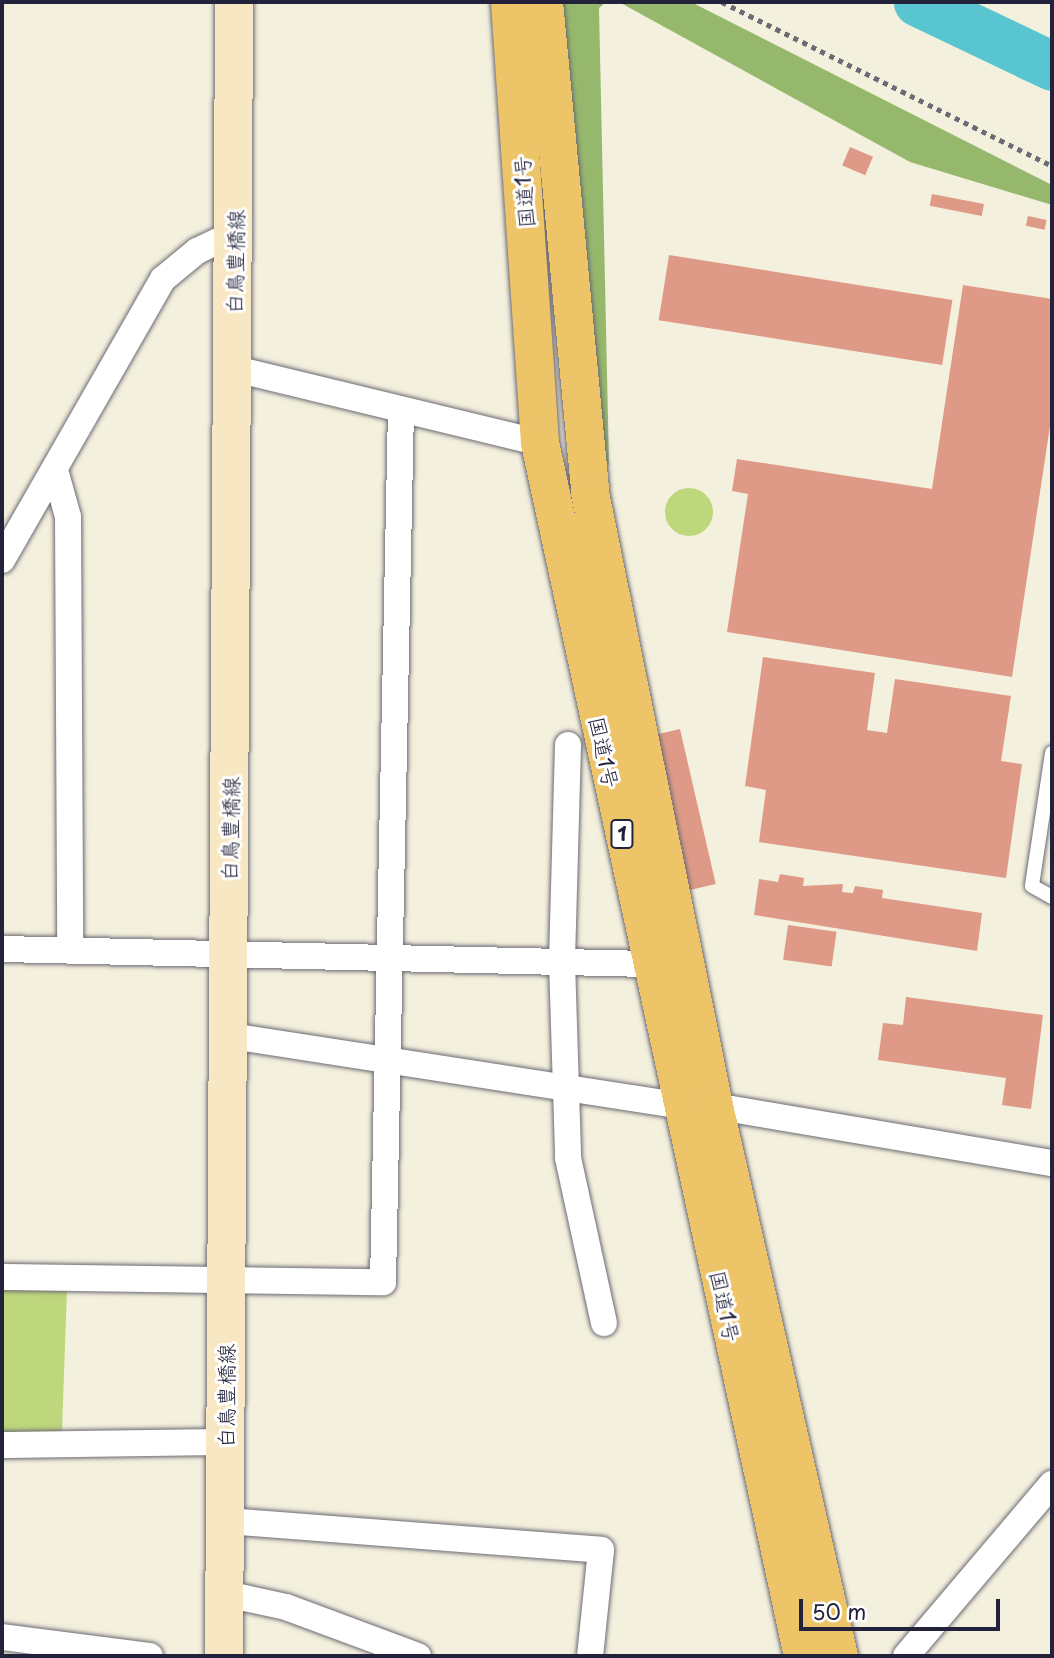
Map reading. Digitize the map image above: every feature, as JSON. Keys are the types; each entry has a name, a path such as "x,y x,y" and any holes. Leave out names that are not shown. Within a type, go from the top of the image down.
{"highway":[{"name":"国道1号","path":"510,2 540,443 650,964 698,1106 839,1656"},
{"name":"国道1号","path":"544,2 590,493 698,1106 803,1656"}],"main road":[{"name":"白鳥豊橋線","path":"224,1656 227,1521 222,1277 231,1036 228,955 235,369 234,2"}],"street":[{"path":"2,560 163,279 197,251 235,233"},
{"path":"235,369 540,443"},
{"path":"2,1276 222,1277 383,1282 392,1059 401,410"},
{"path":"55,471 68,517 70,951"},
{"path":"568,745 562,962 568,1158 604,1323"},
{"path":"2,950 650,964"},
{"path":"231,1036 698,1106 1052,1163"},
{"path":"2,1445 225,1442"},
{"path":"906,1656 1052,1484"},
{"path":"227,1521 601,1550 590,1656"},
{"path":"226,1594 286,1607 418,1656"},
{"path":"2,1637 150,1656"}],"lane":[{"path":"1052,753 1032,886 1052,897"}],"path":[{"path":"722,2 1052,166"}],"green space":[{"path":"559,2 606,2 599,8 609,465 600,465"},
{"path":"619,2 691,2 1052,185 1052,205 910,162"},
{"path":"689,488 698,489 706,495 712,503 712,521 706,529 698,535 689,536 680,535 672,529 666,521 665,512 666,503 672,495 680,489"},
{"path":"2,1287 67,1289 62,1439 2,1437"}],"building":[{"path":"850,147 873,157 865,175 842,165"},
{"path":"932,194 984,204 982,216 930,206"},
{"path":"1028,216 1047,220 1045,230 1026,226"},
{"path":"669,255 952,300 942,365 659,320"},
{"path":"963,285 1052,299 1052,413 1012,677 727,632 748,494 732,491 737,459 932,489"},
{"path":"763,657 875,673 867,730 887,733 895,679 1011,696 1001,761 1022,764 1006,878 759,842 766,790 745,786"},
{"path":"680,729 716,884 686,891 650,736"},
{"path":"780,874 804,878 803,886 843,884 842,892 853,893 855,886 883,890 882,898 982,913 977,951 754,915 759,879 778,882"},
{"path":"788,925 837,932 832,966 783,960"},
{"path":"906,997 1043,1015 1031,1109 1002,1105 1006,1078 878,1060 883,1023 903,1025"}],"waterway":[{"path":"918,2 1052,66"}]}
